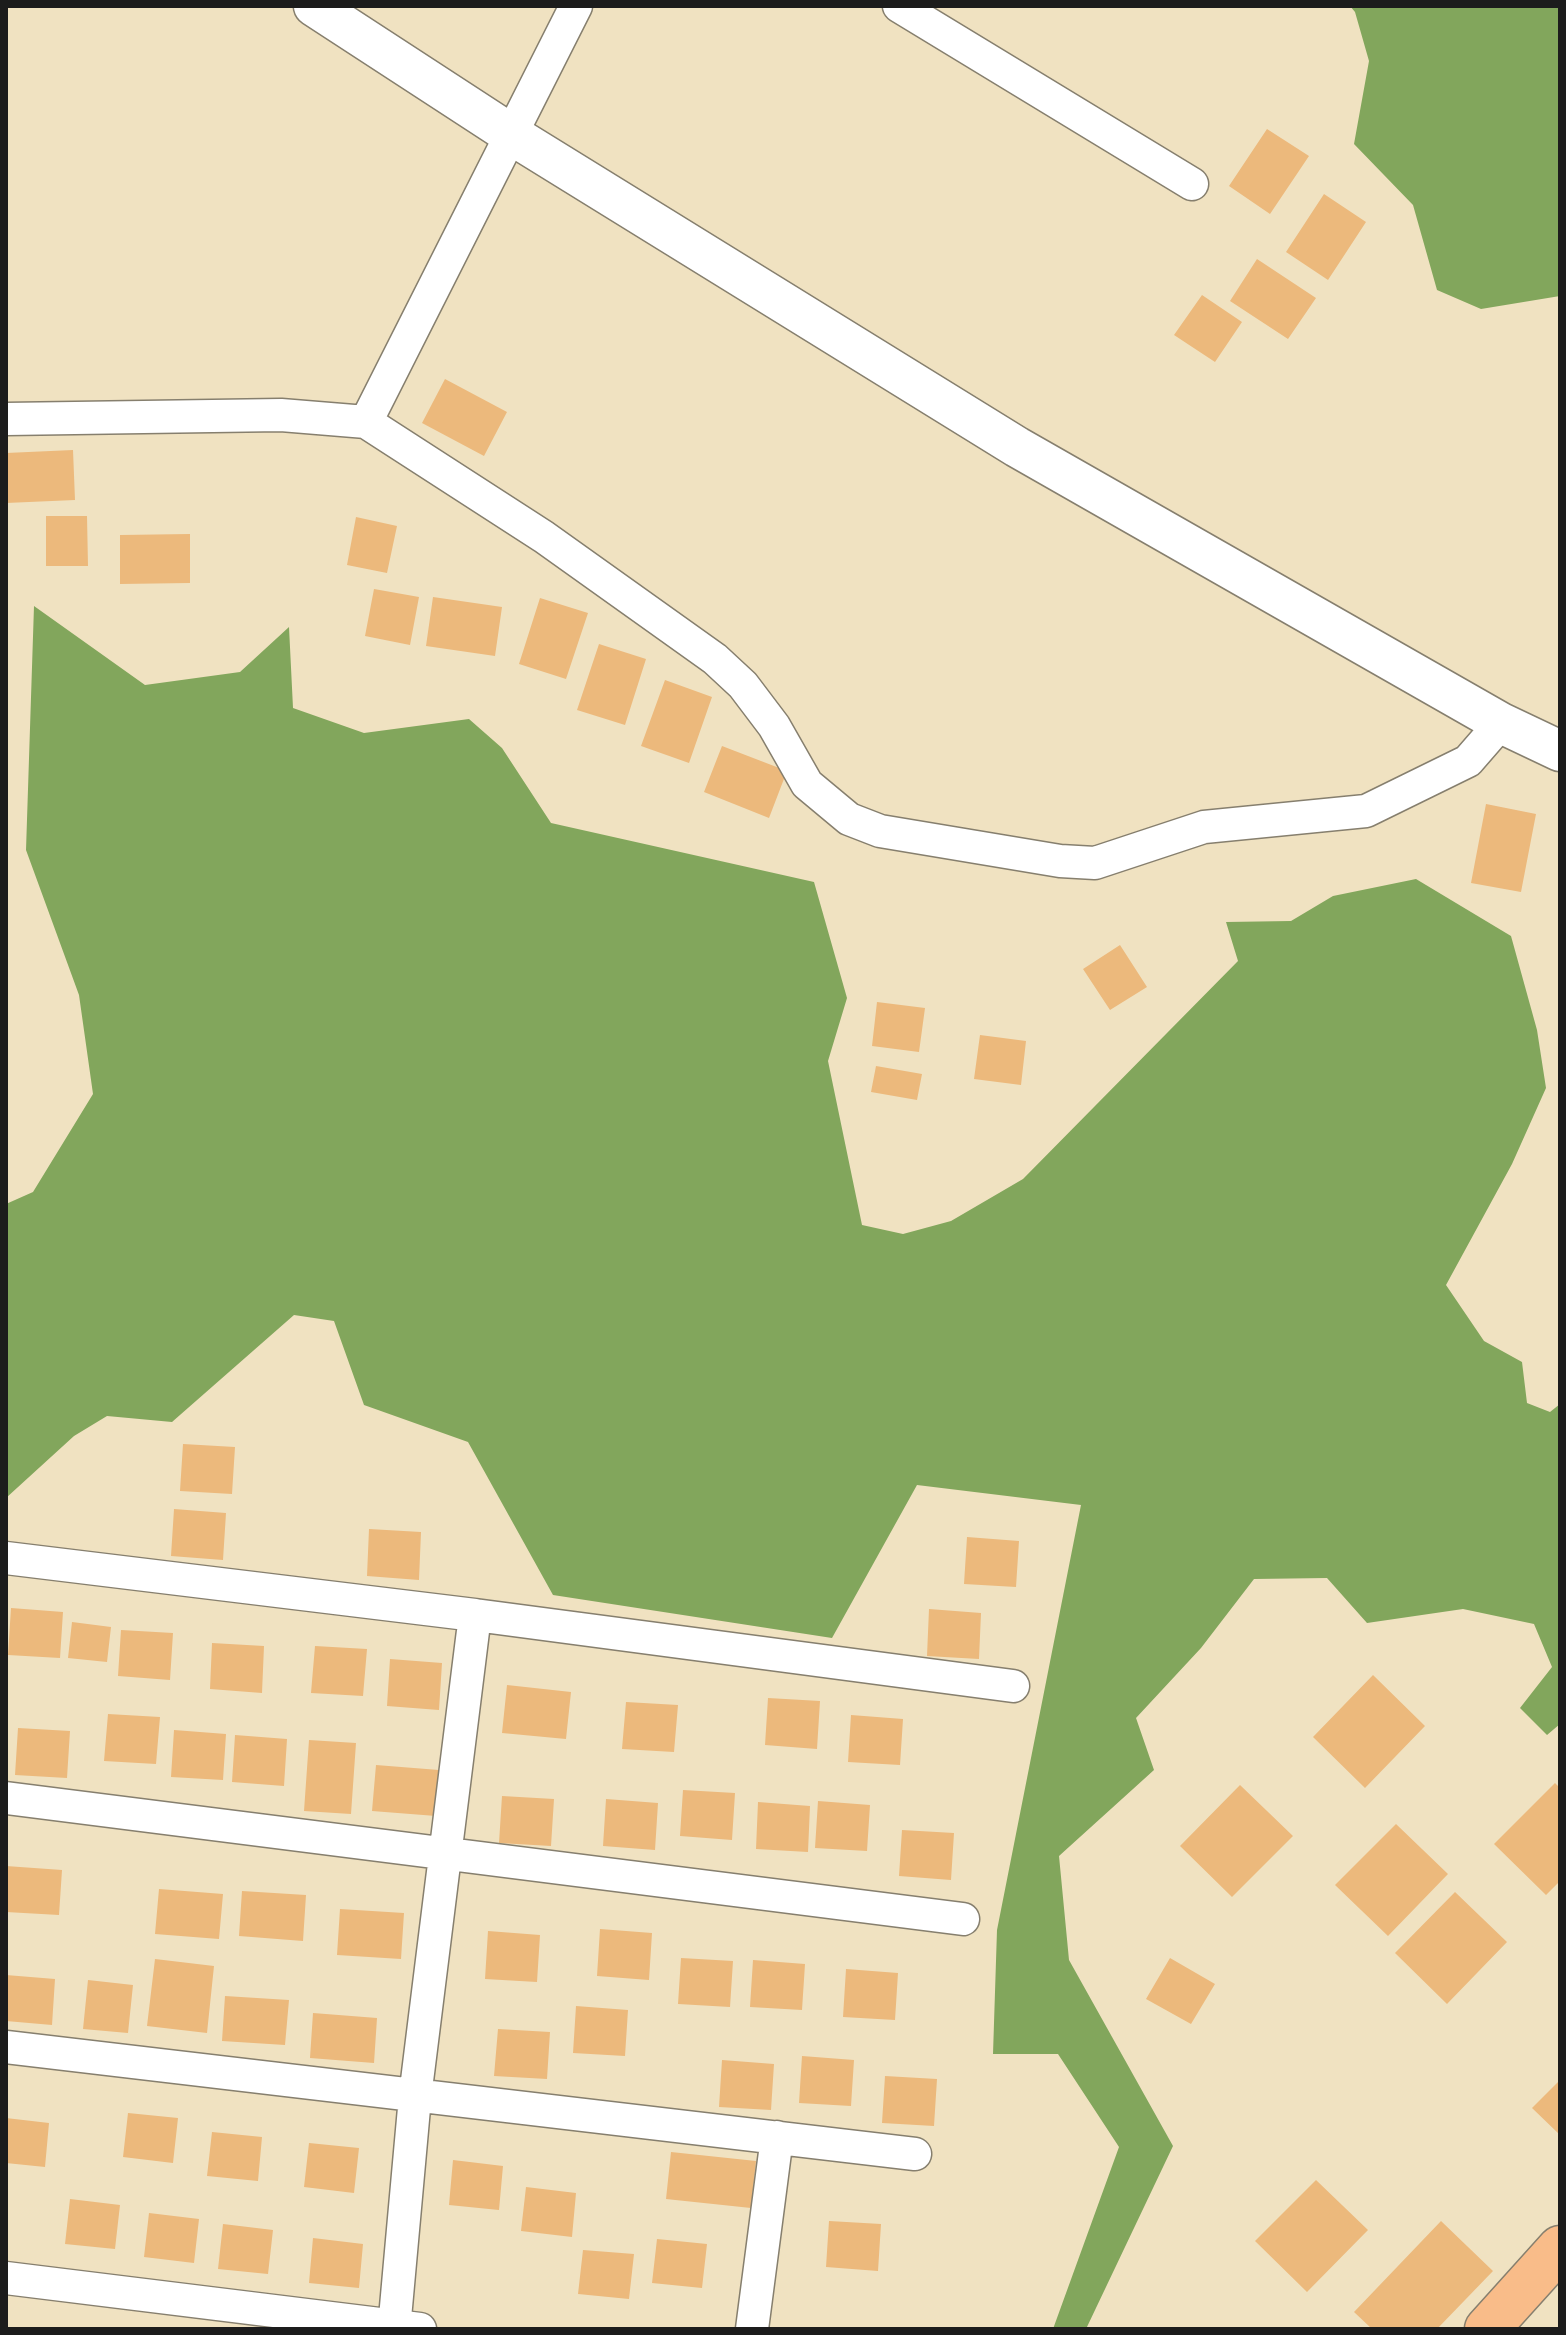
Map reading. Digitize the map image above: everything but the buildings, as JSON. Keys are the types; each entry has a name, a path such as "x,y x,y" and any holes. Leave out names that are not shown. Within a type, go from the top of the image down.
{"highway":[{"path":"1487,2329 1560,2248"}],"street":[{"path":"314,6 512,135 1017,447 1501,723 1560,751"},
{"path":"366,422 576,6"},
{"path":"899,6 1192,184"},
{"path":"6,419 281,415 366,422 544,537 715,659 743,685 774,726 807,784 849,819 880,831 1060,861 1095,863 1204,827 1366,811 1468,761 1501,723"},
{"path":"6,1558 475,1615 1013,1686"},
{"path":"6,2278 403,2328 415,2097 475,1615"},
{"path":"6,1798 963,1919"},
{"path":"6,2047 915,2154"},
{"path":"752,2329 777,2137"}],"green space":[{"path":"1350,6 1560,6 1560,296 1481,309 1437,290 1413,205 1354,144 1369,61 1355,12"},
{"path":"34,606 145,685 240,672 289,627 293,708 364,733 469,719 502,748 551,823 814,882 847,998 828,1061 862,1225 903,1234 951,1221 1023,1179 1238,961 1226,922 1291,921 1333,896 1416,879 1511,936 1537,1030 1546,1088 1512,1164 1446,1285 1484,1341 1522,1362 1527,1403 1550,1412 1560,1404 1560,1724 1547,1735 1520,1708 1552,1667 1534,1624 1463,1609 1367,1623 1327,1578 1254,1579 1201,1648 1136,1718 1154,1770 1059,1856 1069,1960 1173,2146 1086,2329 1053,2329 1119,2147 1058,2054 993,2054 997,1930 1081,1505 917,1485 832,1638 553,1595 468,1442 364,1405 334,1321 294,1315 172,1422 107,1416 74,1436 6,1498 6,1204 33,1192 93,1094 79,995 26,850"}]}
